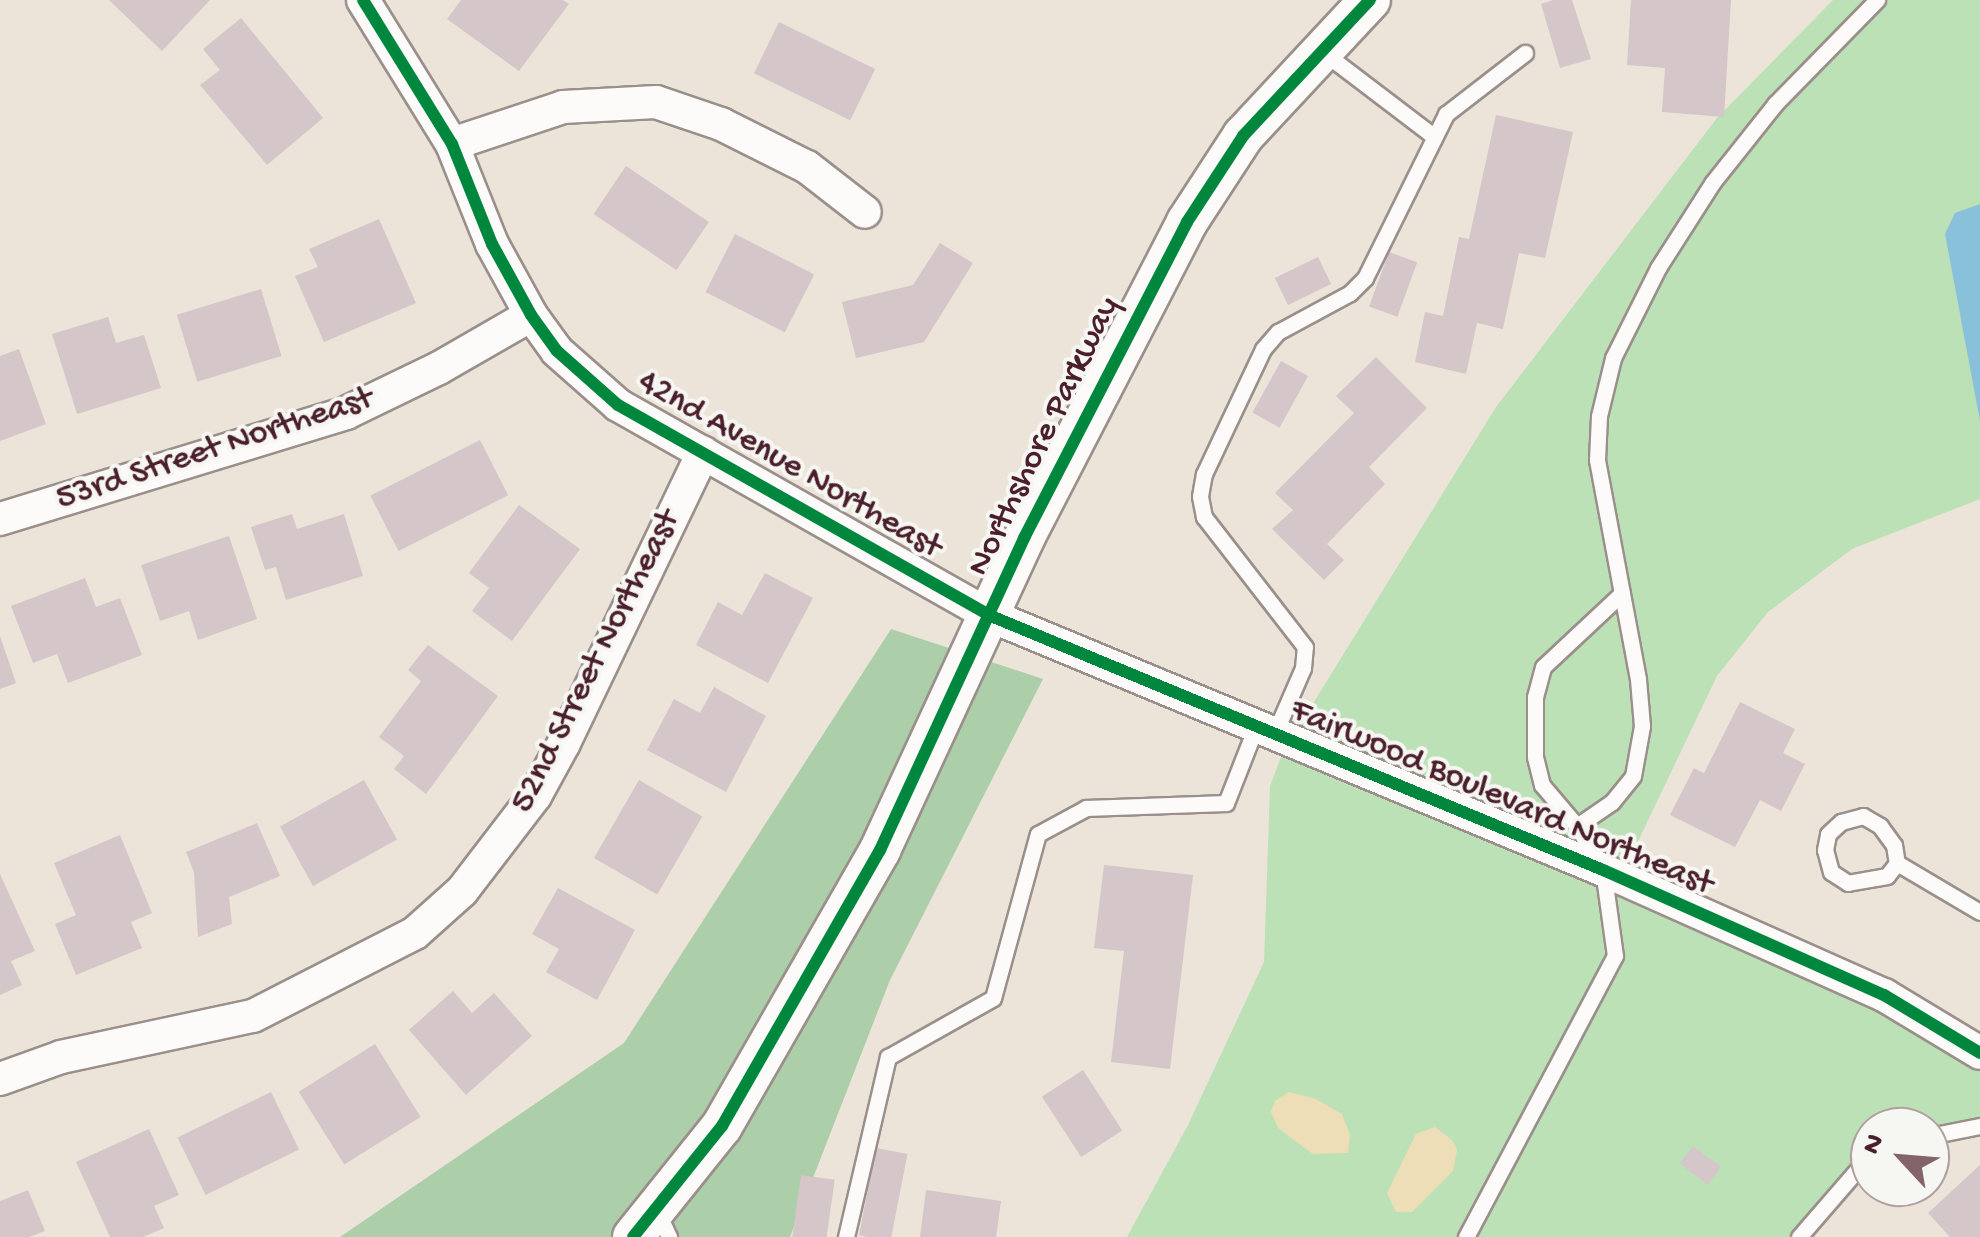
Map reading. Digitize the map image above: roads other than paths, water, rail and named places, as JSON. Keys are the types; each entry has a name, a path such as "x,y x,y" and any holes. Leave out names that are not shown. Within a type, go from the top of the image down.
{"street":[{"name":"42nd Avenue Northeast","path":"363,0 452,144 492,244 531,315 557,351 618,405 991,616"},
{"name":"Northshore Parkway","path":"653,1227 722,1126 880,850 1042,502 1187,222 1243,136 1370,0"},
{"path":"452,144 563,107 656,102 721,124 807,168 866,212"},
{"name":"53rd Street Northeast","path":"0,519 346,412 439,368 531,315"},
{"name":"52nd Street Northeast","path":"0,1079 61,1058 253,1016 414,933 462,891 542,782 703,453"},
{"name":"Fairwood Boulevard Northeast","path":"991,616 1264,733 1603,870 1884,995 1980,1053"}],"lane":[{"path":"1578,826 1612,802 1633,776 1642,726 1597,460 1599,416 1613,358 1658,268 1713,182 1775,104 1877,0"},
{"path":"1320,50 1432,135"},
{"path":"846,1237 888,1057 993,998 1038,834 1086,808 1226,803 1303,668 1305,647 1204,516 1200,496 1204,474 1263,349 1278,332 1350,293 1365,278 1432,135 1446,114 1525,52"},
{"path":"1466,1237 1614,956 1603,870 1578,826 1542,786 1535,757 1535,697 1543,667 1622,592"},
{"path":"1897,863 1887,876 1848,883 1831,872 1825,850 1828,834 1842,822 1863,816 1880,826 1894,845 1897,863 1980,912"},
{"path":"1950,1132 1980,1126"},
{"path":"1799,1237 1850,1179"}],"water":[{"path":"1980,204 1980,421 1945,234 1955,213"}]}
